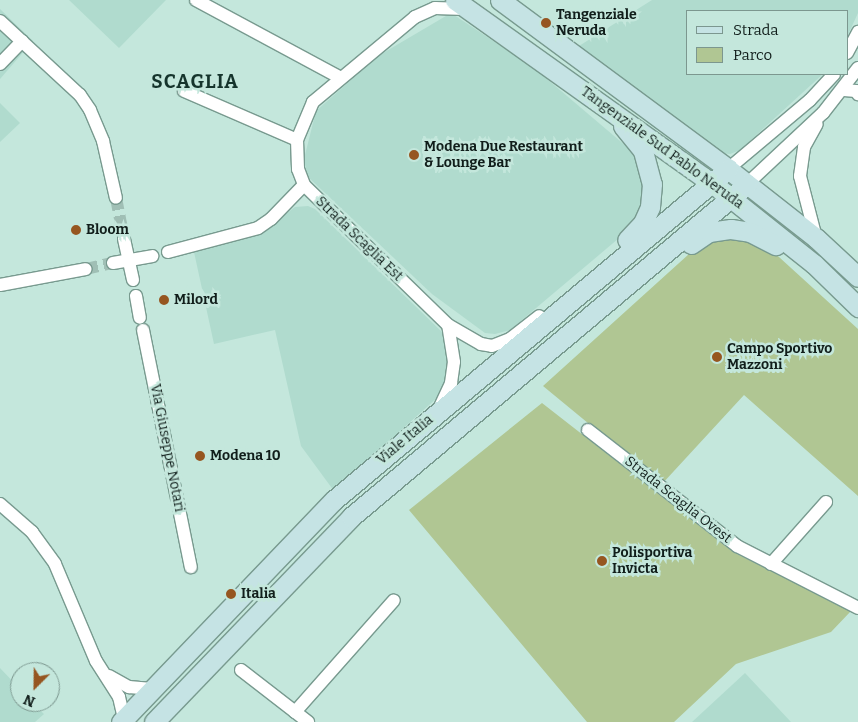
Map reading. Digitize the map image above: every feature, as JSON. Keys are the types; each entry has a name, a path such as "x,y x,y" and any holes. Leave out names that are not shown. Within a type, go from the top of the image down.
{"main road":[{"name":"Tangenziale Sud Pablo Neruda","path":"500,0 728,169 816,238 858,277"},
{"name":"Tangenziale Sud Pablo Neruda","path":"463,5 712,183 814,264 858,307"},
{"path":"597,277 602,262 643,223 652,196 649,164 643,151 608,108"},
{"name":"Viale Italia","path":"123,721 334,500 597,277 728,169"},
{"path":"583,322 747,184"},
{"path":"583,322 632,294 709,232 731,229 750,232 814,264"},
{"name":"Viale Italia","path":"154,722 351,517 583,322"}],"street":[{"path":"196,0 339,77"},
{"path":"415,17 421,0"},
{"name":"Strada Scaglia Est","path":"463,5 443,7 415,17 339,77 313,102 297,140 298,169 304,185 448,325 481,344 502,344 547,309 566,304"},
{"path":"0,21 80,95 90,110 103,141 116,198"},
{"path":"848,51 858,32"},
{"path":"0,64 22,41"},
{"path":"747,184 824,113 844,90 858,68"},
{"path":"728,169 789,119 833,75"},
{"path":"844,90 856,91 858,94"},
{"path":"184,92 297,140"},
{"path":"816,238 800,176 804,147 824,113"},
{"path":"168,252 258,228 271,219 304,185"},
{"path":"124,239 133,280"},
{"path":"114,263 152,256"},
{"path":"0,285 86,269"},
{"name":"Via Giuseppe Notari","path":"136,296 190,567"},
{"path":"438,412 452,383 454,362 448,325"},
{"name":"Strada Scaglia Ovest","path":"588,430 737,546 858,608"},
{"path":"771,564 826,502"},
{"path":"0,504 32,532 55,564 96,660 119,697 123,721"},
{"path":"295,712 394,600"},
{"path":"241,670 308,722"},
{"path":"107,675 129,687 152,689"}],"shaded area":[{"path":"69,0 166,0 119,48"},
{"path":"652,0 858,0 858,13 848,35 848,10 686,10 686,75 822,75 740,150 730,154 719,153 579,46"},
{"path":"0,9 33,41 0,79"},
{"path":"451,13 534,68 633,152 643,170 647,196 631,228 510,330 495,334 485,333 432,294 307,176 304,159 316,111 378,56"},
{"path":"0,103 20,123 0,142"},
{"path":"308,206 315,209 442,332 448,347 447,382 439,396 334,491 301,446 275,330 214,344 194,252 249,237 266,229 295,207"},
{"path":"0,668 10,678 10,712 42,712 44,714 35,722 0,722"},
{"path":"745,673 791,722 692,722"}],"green space":[{"name":"Campo Sportivo Mazzoni","path":"740,236 768,247 858,329 858,496 744,395 662,484 543,386 689,254 718,238"},
{"name":"Polisportiva Invicta","path":"542,403 733,552 851,611 831,632 736,664 674,722 587,722 409,510"}],"tunnel":[{"path":"116,198 124,239"},
{"path":"86,269 113,263"}],"place":[{"name":"Tangenziale Neruda","path":"546,23"},
{"name":"Modena Due Restaurant & Lounge Bar","path":"414,155"},
{"name":"Bloom","path":"76,230"},
{"name":"Milord","path":"164,300"},
{"name":"Campo Sportivo Mazzoni","path":"717,357"},
{"name":"Modena 10","path":"200,456"},
{"name":"Polisportiva Invicta","path":"602,561"},
{"name":"Italia","path":"231,594"}],"district":[{"name":"SCAGLIA","path":"195,82"}]}
